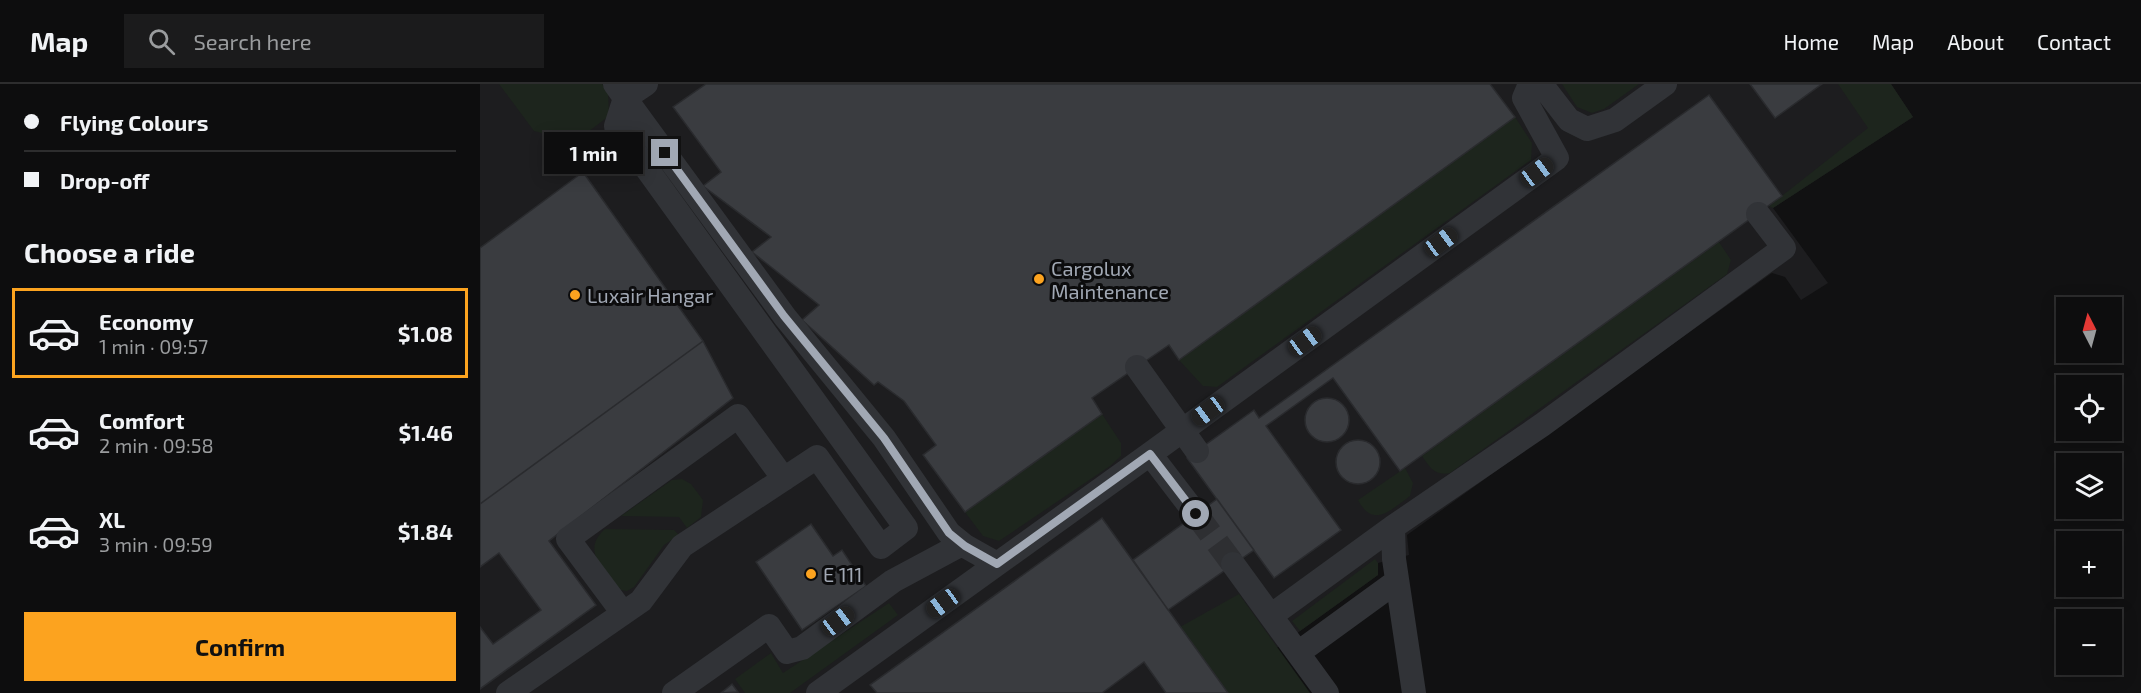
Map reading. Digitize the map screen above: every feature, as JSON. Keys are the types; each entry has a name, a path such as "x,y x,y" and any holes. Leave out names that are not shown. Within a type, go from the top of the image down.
{"street":[{"path":"620,91 646,84"},
{"path":"818,693 1557,158 1524,98 1530,84"},
{"path":"1541,84 1569,120 1587,129 1615,120 1665,84"},
{"path":"508,693 641,601 682,546 817,457 881,546 906,528 616,126 620,91"},
{"path":"620,91 784,316 884,438 949,533 962,544 997,564"},
{"path":"1272,615 1393,527 1542,425 1784,248 1758,214"},
{"path":"1137,367 1197,451"},
{"path":"623,613 568,539 738,416 784,479"},
{"path":"1150,454 1196,514"},
{"path":"1393,527 1397,581 1414,693"},
{"path":"674,693 769,626 787,652 802,648 893,581 962,544"},
{"path":"1233,564 1327,693"},
{"path":"1298,653 1397,581"}],"shaded area":[{"path":"480,84 1891,84 1913,117 1773,208 1828,283 1801,300 1785,277 1772,273 1407,535 1409,555 1378,563 1378,575 1267,655 1294,693 480,693"},
{"path":"499,84 602,84 608,92 609,116 576,141 534,131"},
{"path":"1562,84 1639,84 1604,109 1592,113 1577,107"},
{"path":"1838,84 1891,84 1913,117 1773,208 1769,206 1868,128"},
{"path":"1515,117 1532,143 1531,160 1217,387 1203,386 1179,360"},
{"path":"1719,242 1731,260 1727,274 1450,473 1445,474 1433,470 1422,456"},
{"path":"1102,414 1121,443 1121,456 1110,466 999,541 983,536 965,512"},
{"path":"1405,468 1413,483 1410,496 1382,514 1370,514 1364,509 1358,500"},
{"path":"682,479 691,484 703,500 701,517 687,528 679,517 621,516 672,480"},
{"path":"605,529 674,530 679,535 664,545 634,587 627,591 620,590 602,568 595,553 598,537"},
{"path":"1375,559 1378,563 1378,575 1300,631 1292,621"},
{"path":"1239,594 1310,693 1228,693 1180,627"},
{"path":"889,603 898,615 790,693 745,693 735,679 771,653 783,673"}],"building":[{"name":"Cargolux Maintenance","path":"706,84 1490,84 1515,117 1179,360 1169,345 1092,398 1102,414 965,512 923,455 936,445 904,401 878,382 874,385 802,320 819,305 752,252 771,237 703,186 721,172 673,107"},
{"path":"1750,84 1822,84 1775,118"},
{"path":"1709,95 1782,196 1400,471 1333,378 1266,426 1341,530 1274,578 1187,458 1254,410 1259,418"},
{"name":"Luxair Hangar","path":"583,172 703,341 480,504 480,248"},
{"path":"703,341 733,398 549,541 596,605 480,689 480,627 493,644 541,610 499,553 480,567 480,504"},
{"path":"1327,398 1342,405 1349,420 1342,435 1327,442 1312,435 1305,420 1312,405"},
{"path":"1358,440 1373,447 1380,462 1373,477 1358,484 1343,477 1336,462 1343,447"},
{"path":"1217,499 1254,550 1168,610 1133,560"},
{"path":"1102,518 1228,693 1166,693 1144,662 1102,693 877,693 870,685"},
{"name":"E 111","path":"811,524 833,556 842,550 866,586 802,630 756,562"},
{"path":"732,684 738,692 721,693"}],"tunnel":[{"path":"1196,514 1233,564"}],"place":[{"name":"Cargolux Maintenance","path":"1039,279"},
{"name":"Luxair Hangar","path":"575,295"},
{"name":"E 111","path":"811,574"}],"route":[{"path":"665,153 784,316 884,438 949,533 965,546 997,564 1150,454 1196,514"}]}
